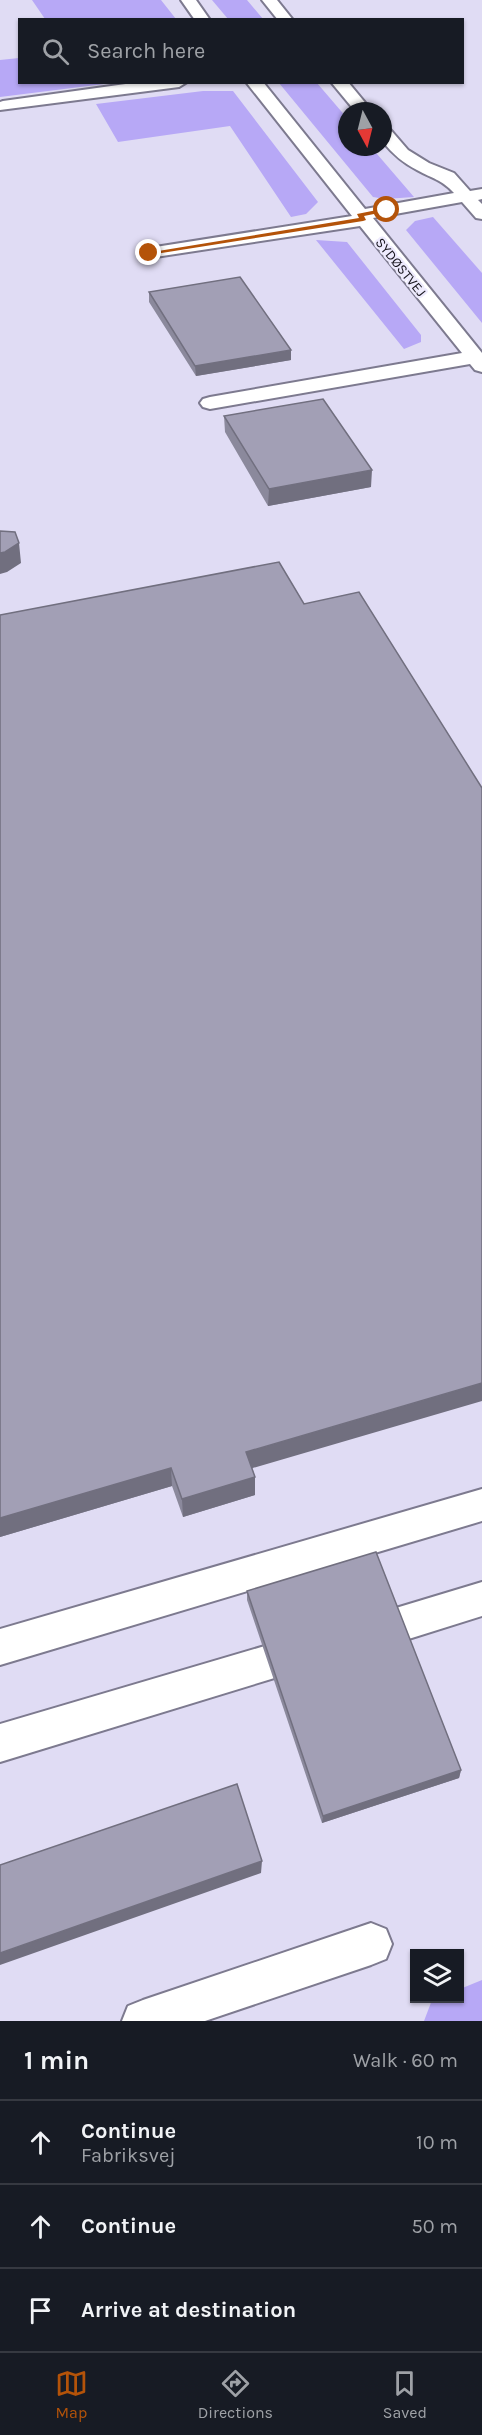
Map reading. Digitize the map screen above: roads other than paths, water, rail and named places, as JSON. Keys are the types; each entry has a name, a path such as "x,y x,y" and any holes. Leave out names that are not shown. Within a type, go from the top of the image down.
{"lane":[{"path":"188,0 202,18"},
{"path":"269,0 284,18"},
{"path":"3,106 164,84"},
{"name":"SYDØSTVEJ","path":"256,84 478,362"},
{"path":"341,84 356,102"},
{"path":"392,142 402,154 448,177 473,195 482,214"},
{"path":"149,253 362,217 473,195"},
{"path":"210,403 478,362"},
{"path":"0,1647 482,1505"},
{"path":"399,1624 482,1599"},
{"path":"0,1743 268,1663"},
{"path":"143,2021 371,1944"}]}
